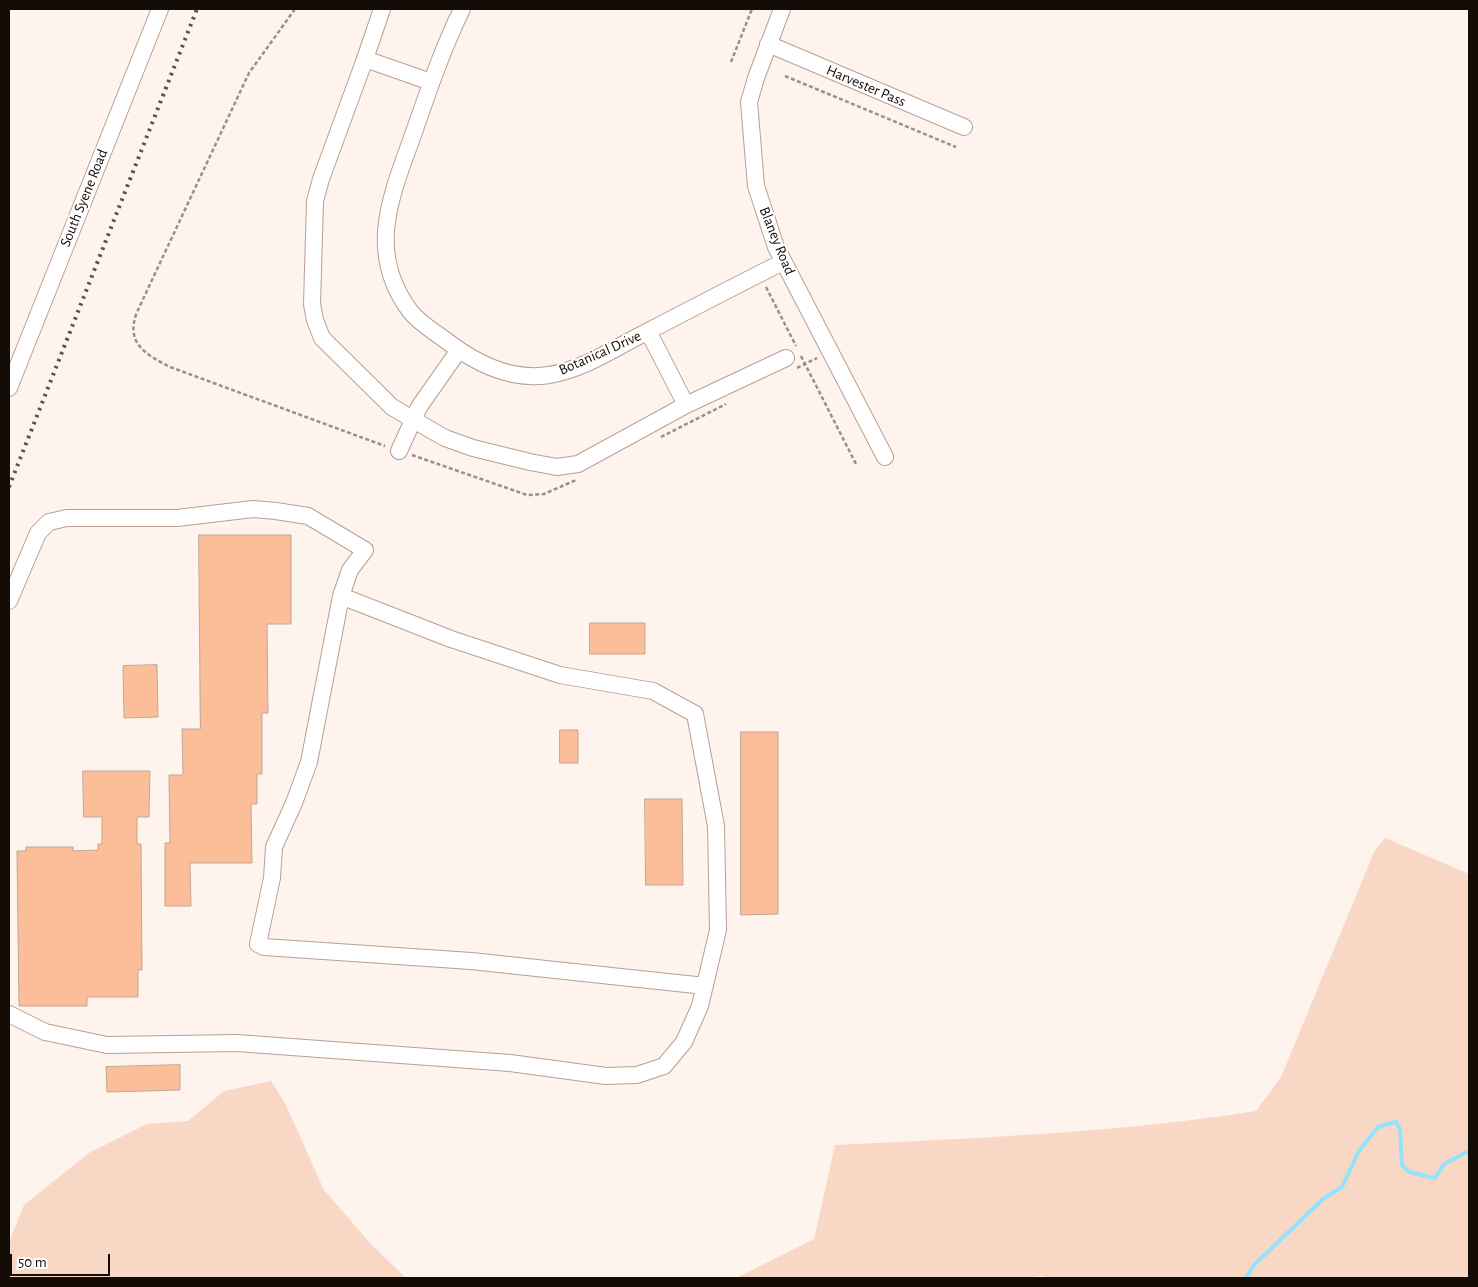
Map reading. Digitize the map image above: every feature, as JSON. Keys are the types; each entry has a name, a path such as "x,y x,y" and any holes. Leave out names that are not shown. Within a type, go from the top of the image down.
{"street":[{"name":"South Syene Road","path":"9,388 160,9"},
{"path":"382,9 321,179 315,201 312,304 322,338 392,407 445,438 473,448 557,467 578,464 686,405 786,358"},
{"name":"Botanical Drive","path":"462,9 431,82 390,201 385,231 385,250 398,292 410,312 459,350 484,364 506,373 528,377 549,375 592,360 783,262"},
{"name":"Blaney Road","path":"782,9 749,102 752,147 759,195 766,220 783,262 885,457"},
{"name":"Harvester Pass","path":"768,44 964,127"},
{"path":"365,59 431,82"},
{"path":"648,331 686,405"},
{"path":"403,452 413,419 459,350"},
{"path":"9,601 38,533 49,522 67,518 96,517 177,518 253,509 308,516 365,550 350,570 341,596 309,762 294,803 274,847 272,878 258,944 264,947 471,961 705,986"},
{"path":"9,1014 45,1032 107,1045 237,1043 510,1063 606,1076 637,1075 664,1066 684,1042 700,1006 718,930 716,826 695,714 653,691 560,674 450,639 341,596"}],"path":[{"path":"295,9 248,73 137,312 132,326 133,336 140,349 170,367 403,452"},
{"path":"731,62 752,9"},
{"path":"784,76 956,147"},
{"path":"833,418 857,466"}],"shaded area":[{"path":"1385,838 1469,874 1469,1278 1050,1278 1040,1276 1032,1278 736,1278 814,1239 835,1145 1099,1130 1256,1111 1281,1077 1375,850"},
{"path":"271,1081 285,1103 324,1190 370,1243 406,1278 9,1278 9,1242 24,1205 89,1153 147,1124 188,1121 224,1091"}],"building":[{"path":"199,535 291,535 291,624 267,624 268,713 262,713 262,774 257,774 257,804 251,804 252,863 190,863 191,906 165,906 165,843 170,843 169,775 183,775 182,729 200,729"},
{"path":"590,623 645,623 645,654 590,654"},
{"path":"157,665 158,717 124,718 123,666"},
{"path":"560,730 578,730 578,763 560,763"},
{"path":"741,732 778,732 778,914 741,915"},
{"path":"83,771 150,771 149,817 137,817 137,844 141,844 142,970 138,970 138,997 87,997 87,1006 19,1006 17,851 26,851 26,847 73,847 73,851 98,850 98,844 102,844 102,817 84,817"},
{"path":"645,799 682,799 683,885 646,885"},
{"path":"180,1065 180,1090 107,1092 106,1067"}],"waterway":[{"path":"1246,1278 1254,1265 1323,1199 1342,1187 1359,1151 1378,1127 1396,1122 1400,1129 1402,1165 1409,1172 1435,1178 1444,1164 1469,1151"}],"railway":[{"path":"9,487 197,9"}]}
